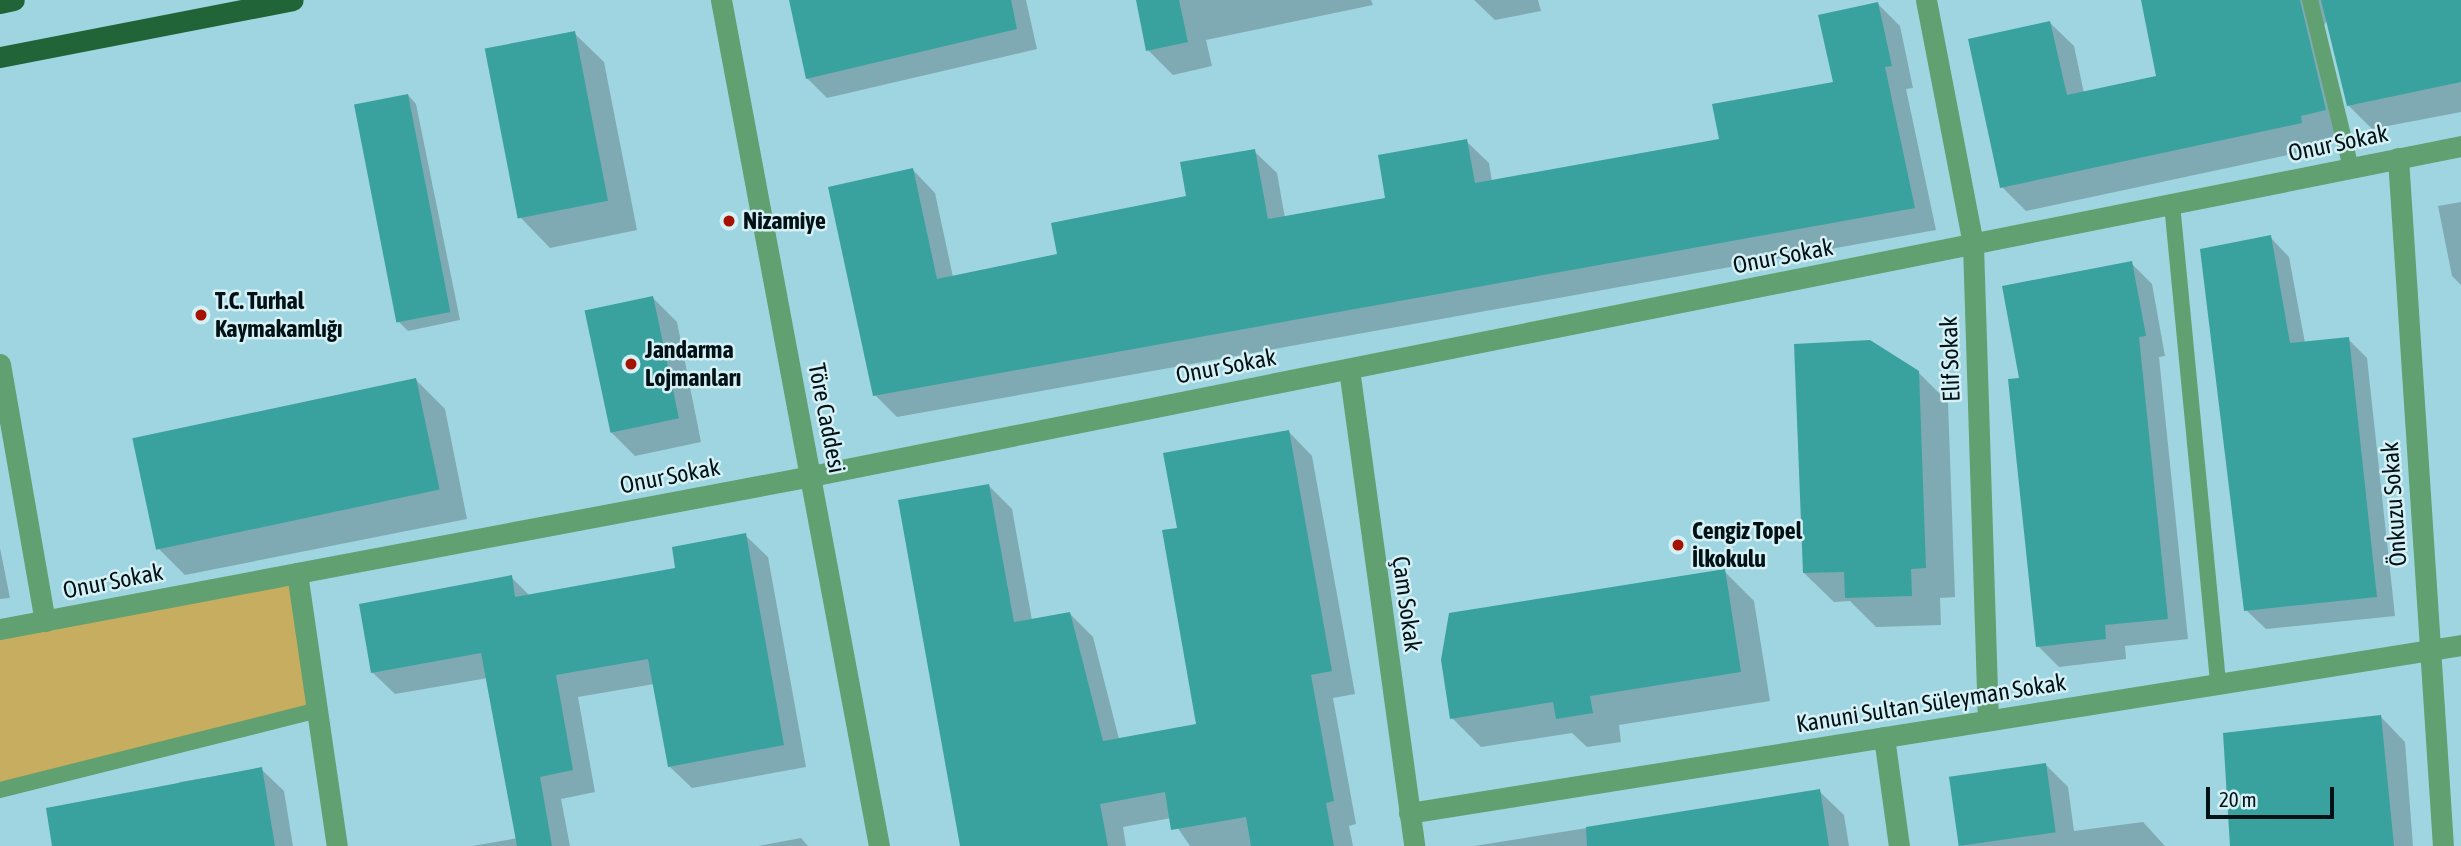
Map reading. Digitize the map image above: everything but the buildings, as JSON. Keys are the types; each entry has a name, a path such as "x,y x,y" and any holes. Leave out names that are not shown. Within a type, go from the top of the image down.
{"highway":[{"path":"0,3 14,0"},
{"path":"0,57 292,0"}],"street":[{"name":"Töre Caddesi","path":"721,0 879,846"},
{"name":"Elif Sokak","path":"1926,0 1973,245 1988,720"},
{"name":"Onur Sokak","path":"0,629 811,476 2461,146"},
{"name":"Önkuzu Sokak","path":"2398,158 2443,846"},
{"path":"0,364 45,621"},
{"name":"Çam Sokak","path":"1349,369 1414,846"},
{"path":"296,573 337,846"},
{"name":"Kanuni Sultan Süleyman Sokak","path":"1409,813 2461,645"},
{"path":"1884,737 1899,846"}],"lane":[{"path":"2310,0 2350,167"},
{"path":"2172,205 2218,684"},
{"path":"0,790 315,711"}],"shaded area":[{"path":"297,573 315,711 0,790 0,629"}],"place":[{"name":"Nizamiye","path":"729,221"},
{"name":"T.C. Turhal Kaymakamlığı","path":"201,315"},
{"name":"Jandarma Lojmanları","path":"631,364"},
{"name":"Cengiz Topel İlkokulu","path":"1678,545"}]}
